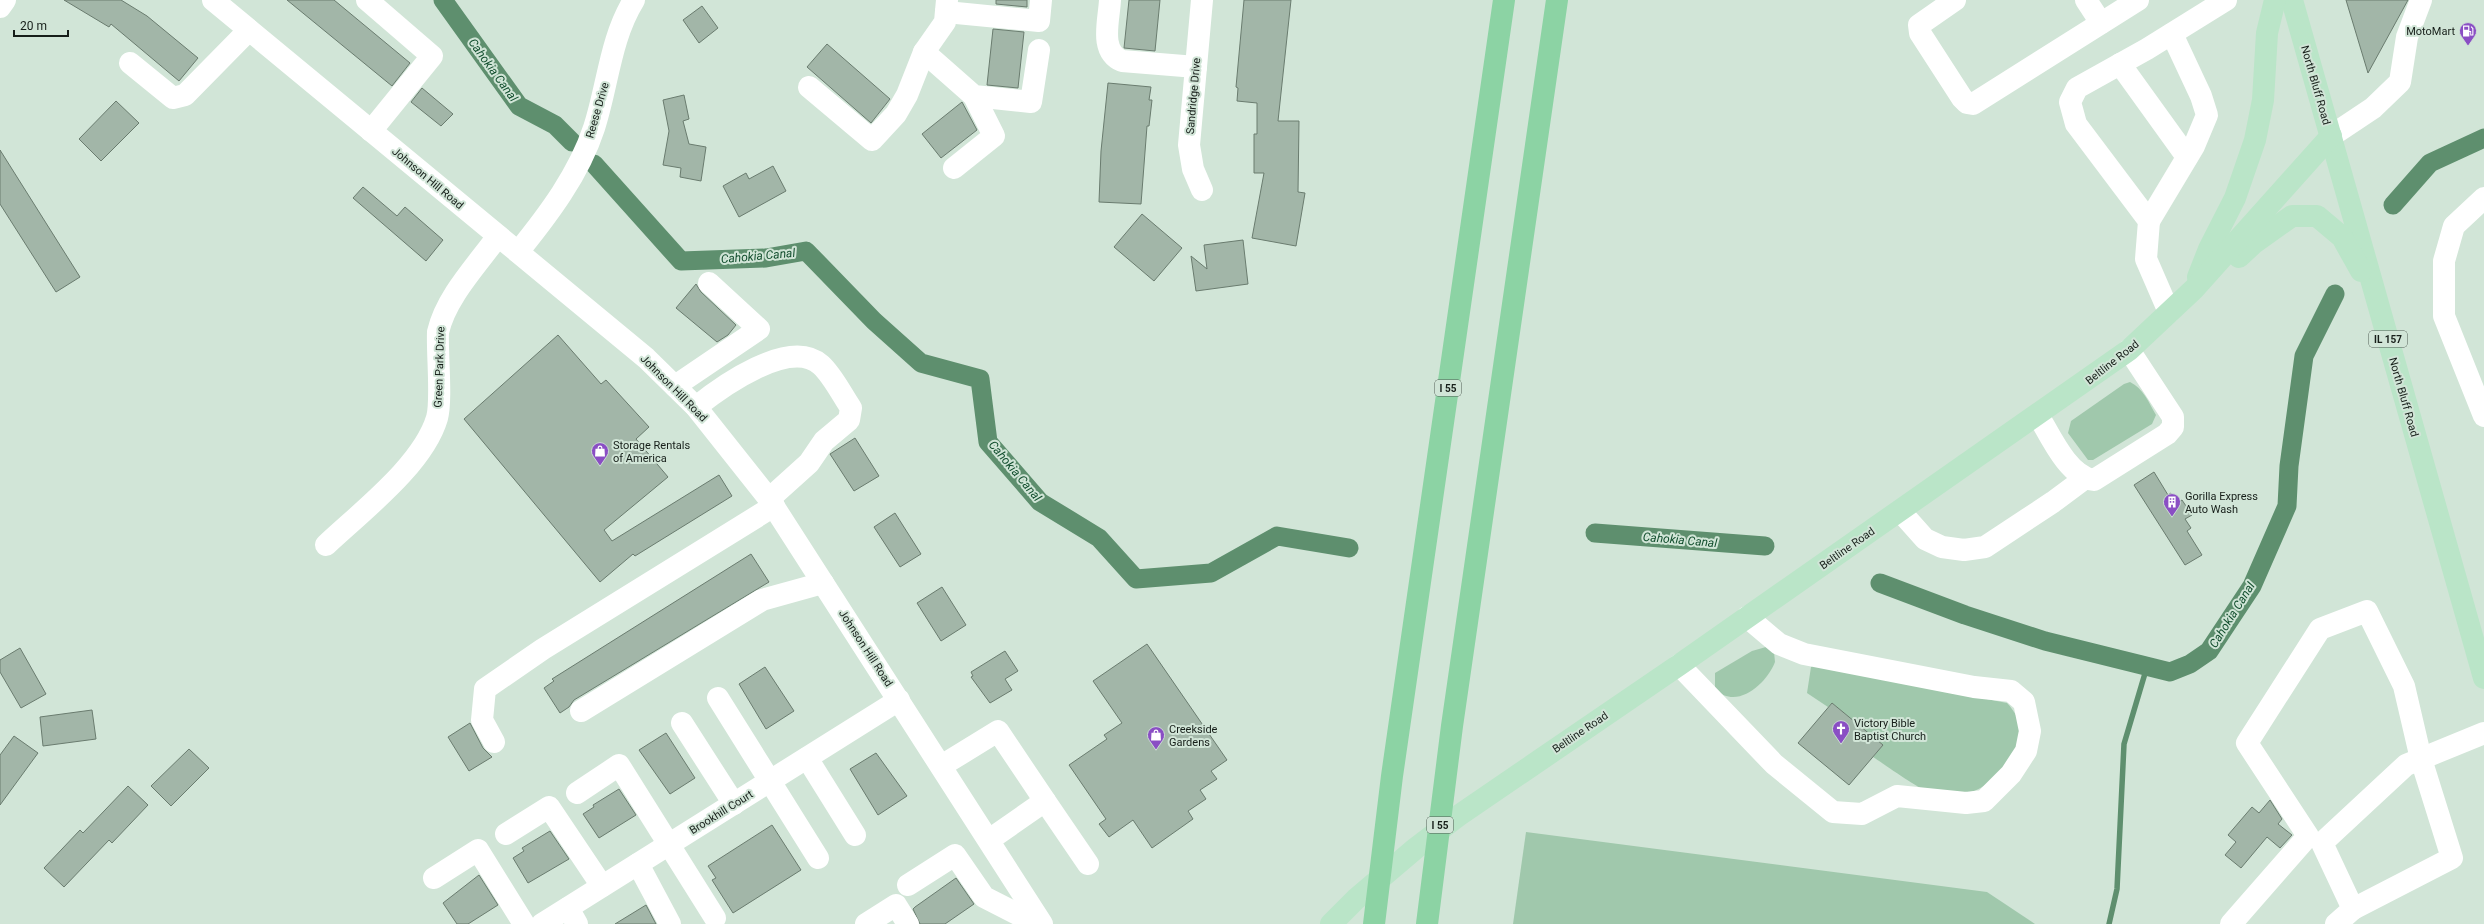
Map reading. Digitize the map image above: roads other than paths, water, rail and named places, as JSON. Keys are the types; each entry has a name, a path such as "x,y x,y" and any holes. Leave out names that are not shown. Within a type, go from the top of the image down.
{"highway":[{"name":"I 55","path":"1374,924 1392,776 1504,0"},
{"name":"I 55","path":"1427,924 1452,726 1557,0"}],"main road":[{"path":"2192,291 2209,249 2235,198 2255,140 2263,100 2267,33 2275,0"},
{"name":"North Bluff Road","path":"2292,0 2380,308 2480,647 2484,678"},
{"name":"Beltline Road","path":"1331,924 1356,899 1416,848 1458,816 1679,665 2130,350 2192,291 2331,136"},
{"path":"2192,291 2223,273 2254,243 2292,216 2317,216 2342,237 2380,308"}],"street":[{"path":"0,7 5,0"},
{"name":"Johnson Hill Road","path":"213,0 646,358 696,408 771,502 989,840 1038,923"},
{"path":"367,0 432,56 371,131"},
{"name":"Reese Drive","path":"518,252 549,212 579,162 594,128 617,35 634,0"},
{"path":"809,87 872,140 896,114 910,88 924,52 944,22 946,6 1039,21 1041,0"},
{"path":"1110,0 1107,48 1112,55 1122,60 1196,67"},
{"name":"Sandridge Drive","path":"1202,0 1189,145 1193,169 1202,190"},
{"path":"1955,0 1919,25 1920,33 1966,103 1973,104 2138,0"},
{"path":"2086,0 2101,23"},
{"path":"2149,221 2076,124 2070,102 2077,88 2172,34 2226,0"},
{"path":"2331,136 2373,108 2400,82 2407,37 2421,0"},
{"path":"130,63 173,98 185,95 249,30"},
{"path":"2169,312 2146,258 2149,221 2187,157 2207,115 2201,96 2172,34"},
{"path":"974,96 1031,102 1038,50"},
{"path":"924,52 974,96 994,136 954,168"},
{"path":"2120,64 2187,157"},
{"path":"2484,198 2454,226 2444,261 2444,316 2484,416"},
{"name":"Green Park Drive","path":"326,545 400,474 426,445 438,416 438,332 440,320 463,284 498,236"},
{"path":"675,386 759,329 709,283"},
{"path":"2038,415 2073,471 2084,479 2094,480 2167,434 2173,427 2173,417 2130,350"},
{"path":"494,742 482,720 485,689 771,502 809,463 824,441 849,420 851,408 821,365 801,356 778,359 720,388 696,408"},
{"path":"1900,511 1925,539 1942,547 1964,550 1985,547 2053,502 2084,479"},
{"path":"581,711 762,600 823,583"},
{"path":"2336,924 2353,909 2452,858 2421,759 2404,686 2367,611 2320,629 2247,743 2315,840 2353,909"},
{"path":"1679,665 1774,764 1833,812 1862,814 1897,796 1966,803 1984,801 2011,774 2026,751 2030,731 2024,702 2011,691 1974,686 1804,654 1779,644 1747,617"},
{"path":"718,698 818,858"},
{"name":"Brookhill Court","path":"542,924 572,916 602,886 899,700"},
{"path":"682,723 734,804"},
{"path":"941,766 998,731 1088,864"},
{"path":"2232,924 2315,840 2406,765 2484,733"},
{"path":"807,758 855,835"},
{"path":"577,793 620,765 715,918"},
{"path":"989,840 1045,801"},
{"path":"506,834 549,807 602,886"},
{"path":"434,878 478,850 524,924"},
{"path":"908,885 955,855 984,897 1038,923"},
{"path":"638,864 670,924"},
{"path":"866,924 896,905 908,924"}],"waterway":[{"name":"Cahokia Canal","path":"443,0 519,106 555,125 572,142"},
{"name":"Cahokia Canal","path":"2393,205 2430,163 2484,138"},
{"name":"Cahokia Canal","path":"594,164 681,261 766,258 806,251 874,321 921,363 980,379 988,442 1040,502 1099,538 1136,579 1211,573 1277,536 1349,548"},
{"name":"Cahokia Canal","path":"1880,583 1965,615 2045,641 2170,672 2190,664 2209,651 2252,586 2287,506 2289,466 2304,356 2335,294"},
{"name":"Cahokia Canal","path":"1595,533 1765,546"},
{"path":"2109,924 2117,889 2124,744 2146,670"}],"place":[{"name":"MotoMart","path":"2468,46"},
{"name":"Storage Rentals of America","path":"600,466"},
{"name":"Gorilla Express Auto Wash","path":"2172,517"},
{"name":"Victory Bible Baptist Church","path":"1841,744"},
{"name":"Creekside Gardens","path":"1156,750"}]}
